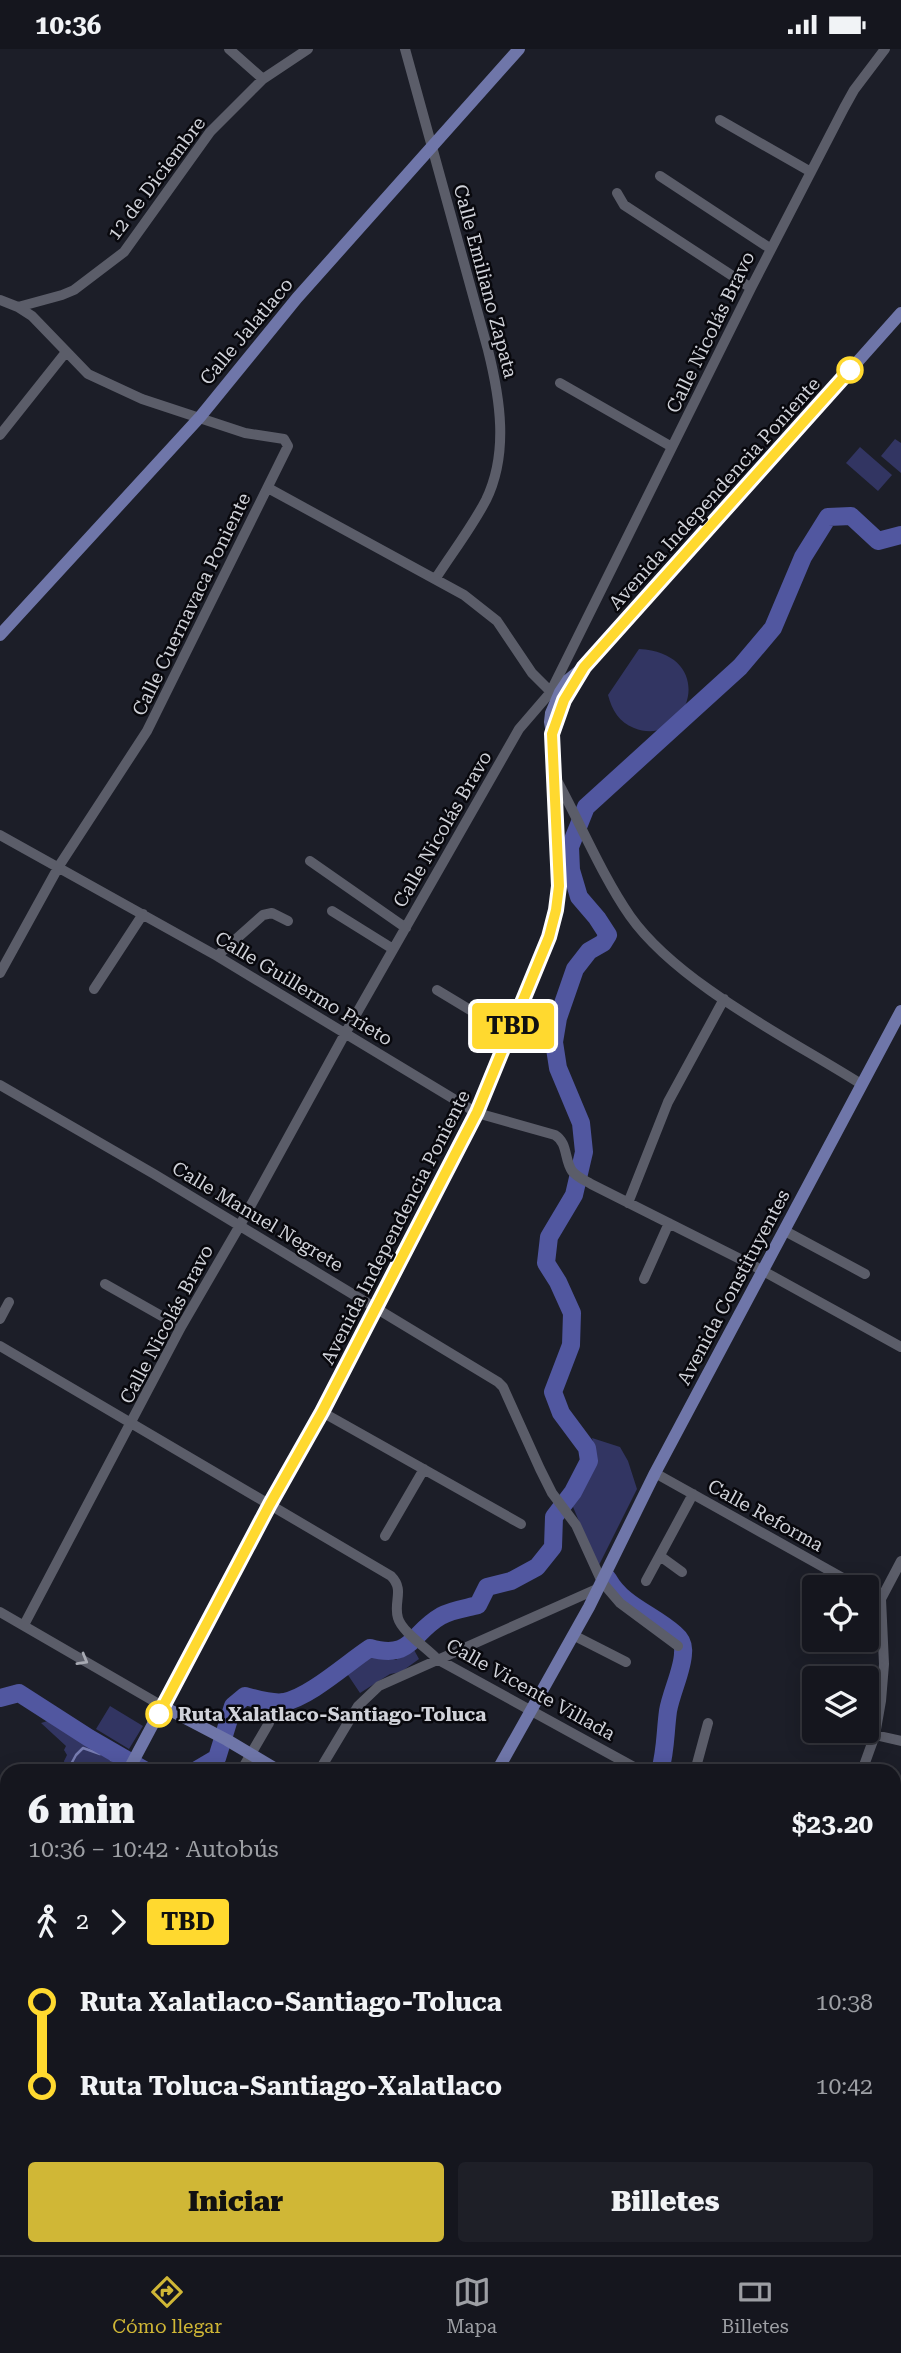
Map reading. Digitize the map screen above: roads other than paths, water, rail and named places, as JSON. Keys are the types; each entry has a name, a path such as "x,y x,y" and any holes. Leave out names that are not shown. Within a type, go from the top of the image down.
{"main road":[{"name":"Calle Jalatlaco","path":"0,635 200,417 297,298 519,49"},
{"name":"Avenida Independencia Poniente","path":"132,1764 322,1412 477,1112 546,946 556,910 559,886 550,722 554,695 584,667 901,313"},
{"name":"Avenida Independencia Poniente","path":"552,734 564,700 584,667"},
{"name":"Avenida Constituyentes","path":"501,1764 601,1585 655,1473 901,1011"},
{"path":"163,1707 267,1764"}],"street":[{"path":"229,49 263,79"},
{"name":"12 de Diciembre","path":"19,307 74,290 124,252 210,132 263,79 308,49"},
{"name":"Calle Emiliano Zapata","path":"405,49 493,369 501,443 496,472 486,499 436,579"},
{"name":"Calle Nicolás Bravo","path":"24,1625 181,1327 393,949 519,729 554,695 751,288 855,90 885,49"},
{"path":"720,120 811,172"},
{"path":"660,176 771,249"},
{"path":"617,193 624,205 751,288"},
{"path":"1,302 19,307 32,316 88,374 142,399 245,433 287,441 286,451 268,488"},
{"path":"0,435 66,352"},
{"path":"560,383 672,447"},
{"name":"Calle Cuernavaca Poniente","path":"0,973 59,866 147,731 268,488 464,595 497,621 533,673 554,695"},
{"path":"554,773 617,895 642,931 662,953 724,999 861,1084"},
{"name":"Calle Guillermo Prieto","path":"0,835 143,913 477,1112 560,1138 574,1174 628,1203"},
{"path":"310,861 406,927"},
{"path":"332,911 393,949"},
{"path":"94,989 143,913"},
{"path":"217,956 263,915 272,913 288,921"},
{"path":"437,990 510,1034"},
{"path":"724,999 668,1102 628,1203 764,1271 901,1347"},
{"name":"Calle Manuel Negrete","path":"0,1085 154,1174 498,1382 552,1493 566,1509 601,1585"},
{"path":"644,1279 670,1223"},
{"path":"785,1231 865,1274"},
{"path":"105,1284 181,1327"},
{"path":"0,1319 9,1302"},
{"path":"0,1346 270,1504"},
{"path":"322,1412 521,1524"},
{"path":"384,1536 424,1469"},
{"name":"Calle Reforma","path":"655,1473 838,1575"},
{"path":"646,1581 693,1494"},
{"name":"Calle Vicente Villada","path":"270,1504 394,1579 400,1592 398,1620 437,1659 627,1764"},
{"path":"660,1556 682,1572"},
{"path":"879,1709 884,1676 881,1599 901,1561"},
{"path":"323,1764 367,1695 400,1675 601,1585 620,1603 678,1646"},
{"path":"0,1612 163,1707"},
{"path":"573,1635 626,1662"},
{"path":"245,1764 269,1723"},
{"path":"697,1764 708,1723"},
{"path":"879,1736 901,1741"},
{"path":"865,1764 872,1743"}],"waterway":[{"path":"207,1764 217,1758 233,1706 245,1696 270,1702 294,1699 317,1687 370,1648 384,1651 403,1648 441,1616 478,1605 487,1587 511,1581 537,1567 553,1547 554,1517 573,1492 589,1461 587,1448 561,1413 553,1392 571,1345 572,1313 546,1263 549,1237 574,1195 584,1152 581,1123 558,1068 554,1042 558,1018 575,969 589,951 603,943 608,935 579,897 571,870 570,847 586,807 740,667 773,628 803,557 828,517 851,516 878,541 901,535"},
{"path":"608,1579 622,1596 677,1636 682,1645 681,1666 668,1711 661,1764"},
{"path":"0,1698 19,1693 134,1764"},
{"path":"71,1764 83,1748 100,1754"},
{"path":"111,1760 120,1756"}],"place":[{"name":"Ruta Xalatlaco-Santiago-Toluca","path":"159,1714"}]}
